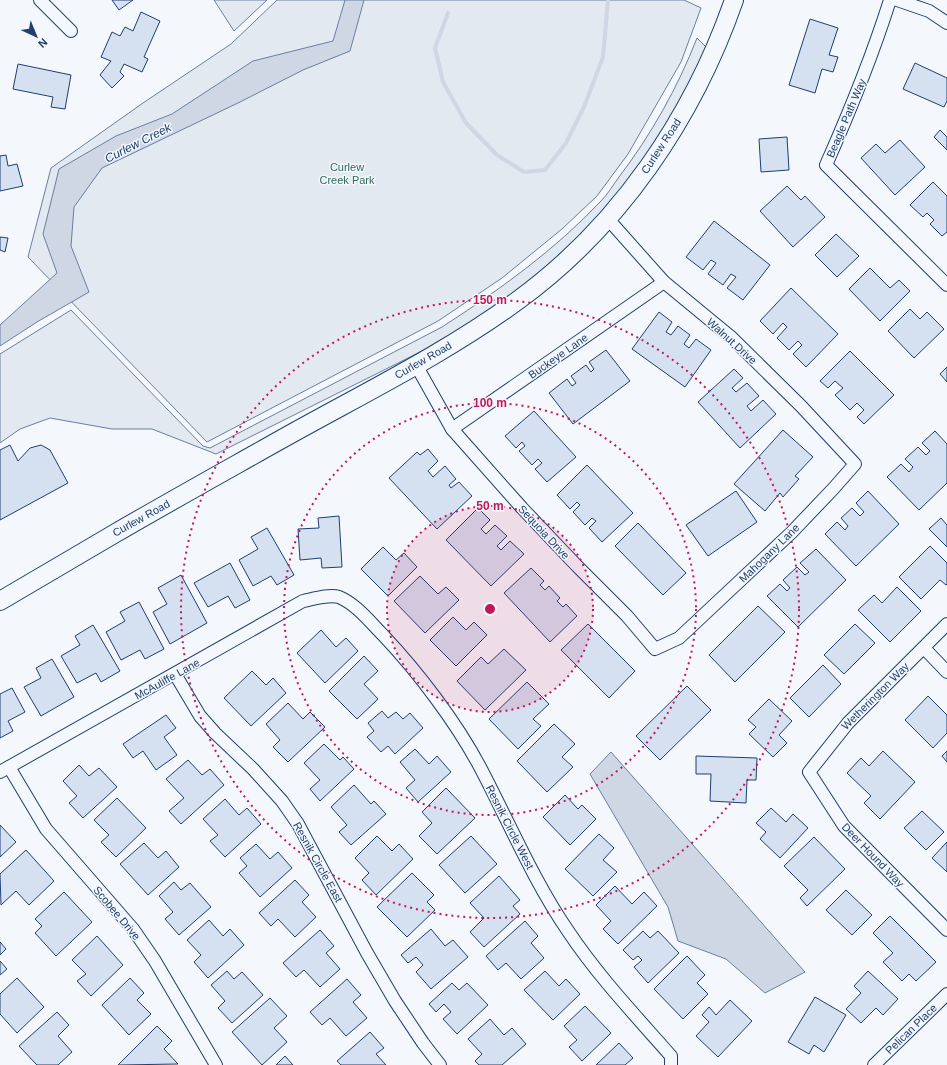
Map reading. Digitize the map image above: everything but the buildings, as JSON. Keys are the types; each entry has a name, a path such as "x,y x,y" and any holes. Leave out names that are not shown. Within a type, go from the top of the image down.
{"main road":[{"name":"Curlew Road","path":"0,601 112,534 416,365 482,326 550,275 608,219 653,162 671,134 700,81 720,38 734,0"}],"street":[{"path":"40,0 71,31"},
{"name":"Beagle Path Way","path":"890,0 878,38 854,101 826,165 947,285"},
{"path":"897,0 929,11 947,23"},
{"name":"Walnut Drive","path":"608,219 664,282 732,338 801,406 855,464"},
{"name":"Buckeye Lane","path":"452,429 664,282"},
{"name":"Sequoia Drive","path":"416,365 452,429 522,508 627,616 655,648 679,638"},
{"name":"Mahogany Lane","path":"679,638 792,532 855,464"},
{"name":"McAuliffe Lane","path":"4,770 303,601 316,598 338,597"},
{"name":"Resnik Circle West","path":"338,597 361,612 403,656 457,729 480,766 535,876 567,931 599,974 671,1056 671,1065"},
{"name":"Wetherington Way","path":"809,772 848,723 947,624"},
{"path":"924,648 947,672"},
{"name":"Resnik Circle East","path":"175,674 200,716 210,728 253,769 282,801 298,824 367,953 395,1001 423,1043 440,1065"},
{"name":"Scobee Drive","path":"4,770 46,829 133,929 167,981 216,1065"},
{"name":"Deer Hound Way","path":"809,772 844,826 947,930"},
{"name":"Pelican Place","path":"874,1065 947,994"}],"green space":[{"path":"214,0 267,0 234,31"},
{"name":"Curlew Creek Park","path":"277,0 684,0 701,8 681,62 628,154 597,196 562,229 502,278 438,321 207,442 28,257 51,168 143,103 231,44"},
{"path":"697,38 707,48 665,129 636,174 602,214 545,269 471,324 428,348 216,454 152,429 112,429 50,418 20,429 0,443 0,354 71,310 203,446 210,448 442,327 525,269 565,236 604,198 631,161 663,110 690,56"}],"water":[{"name":"Curlew Creek","path":"345,0 364,0 350,51 303,70 102,168 74,207 71,246 89,292 37,322 0,346 0,325 57,273 43,234 59,169 116,136 172,114 253,61 333,41"},
{"path":"611,752 805,972 765,993 726,959 678,941 668,907 590,774"}],"waterway":[{"path":"448,13 435,48 443,82 466,123 497,155 524,172 545,170 566,143 584,107 603,57 608,0"}]}
